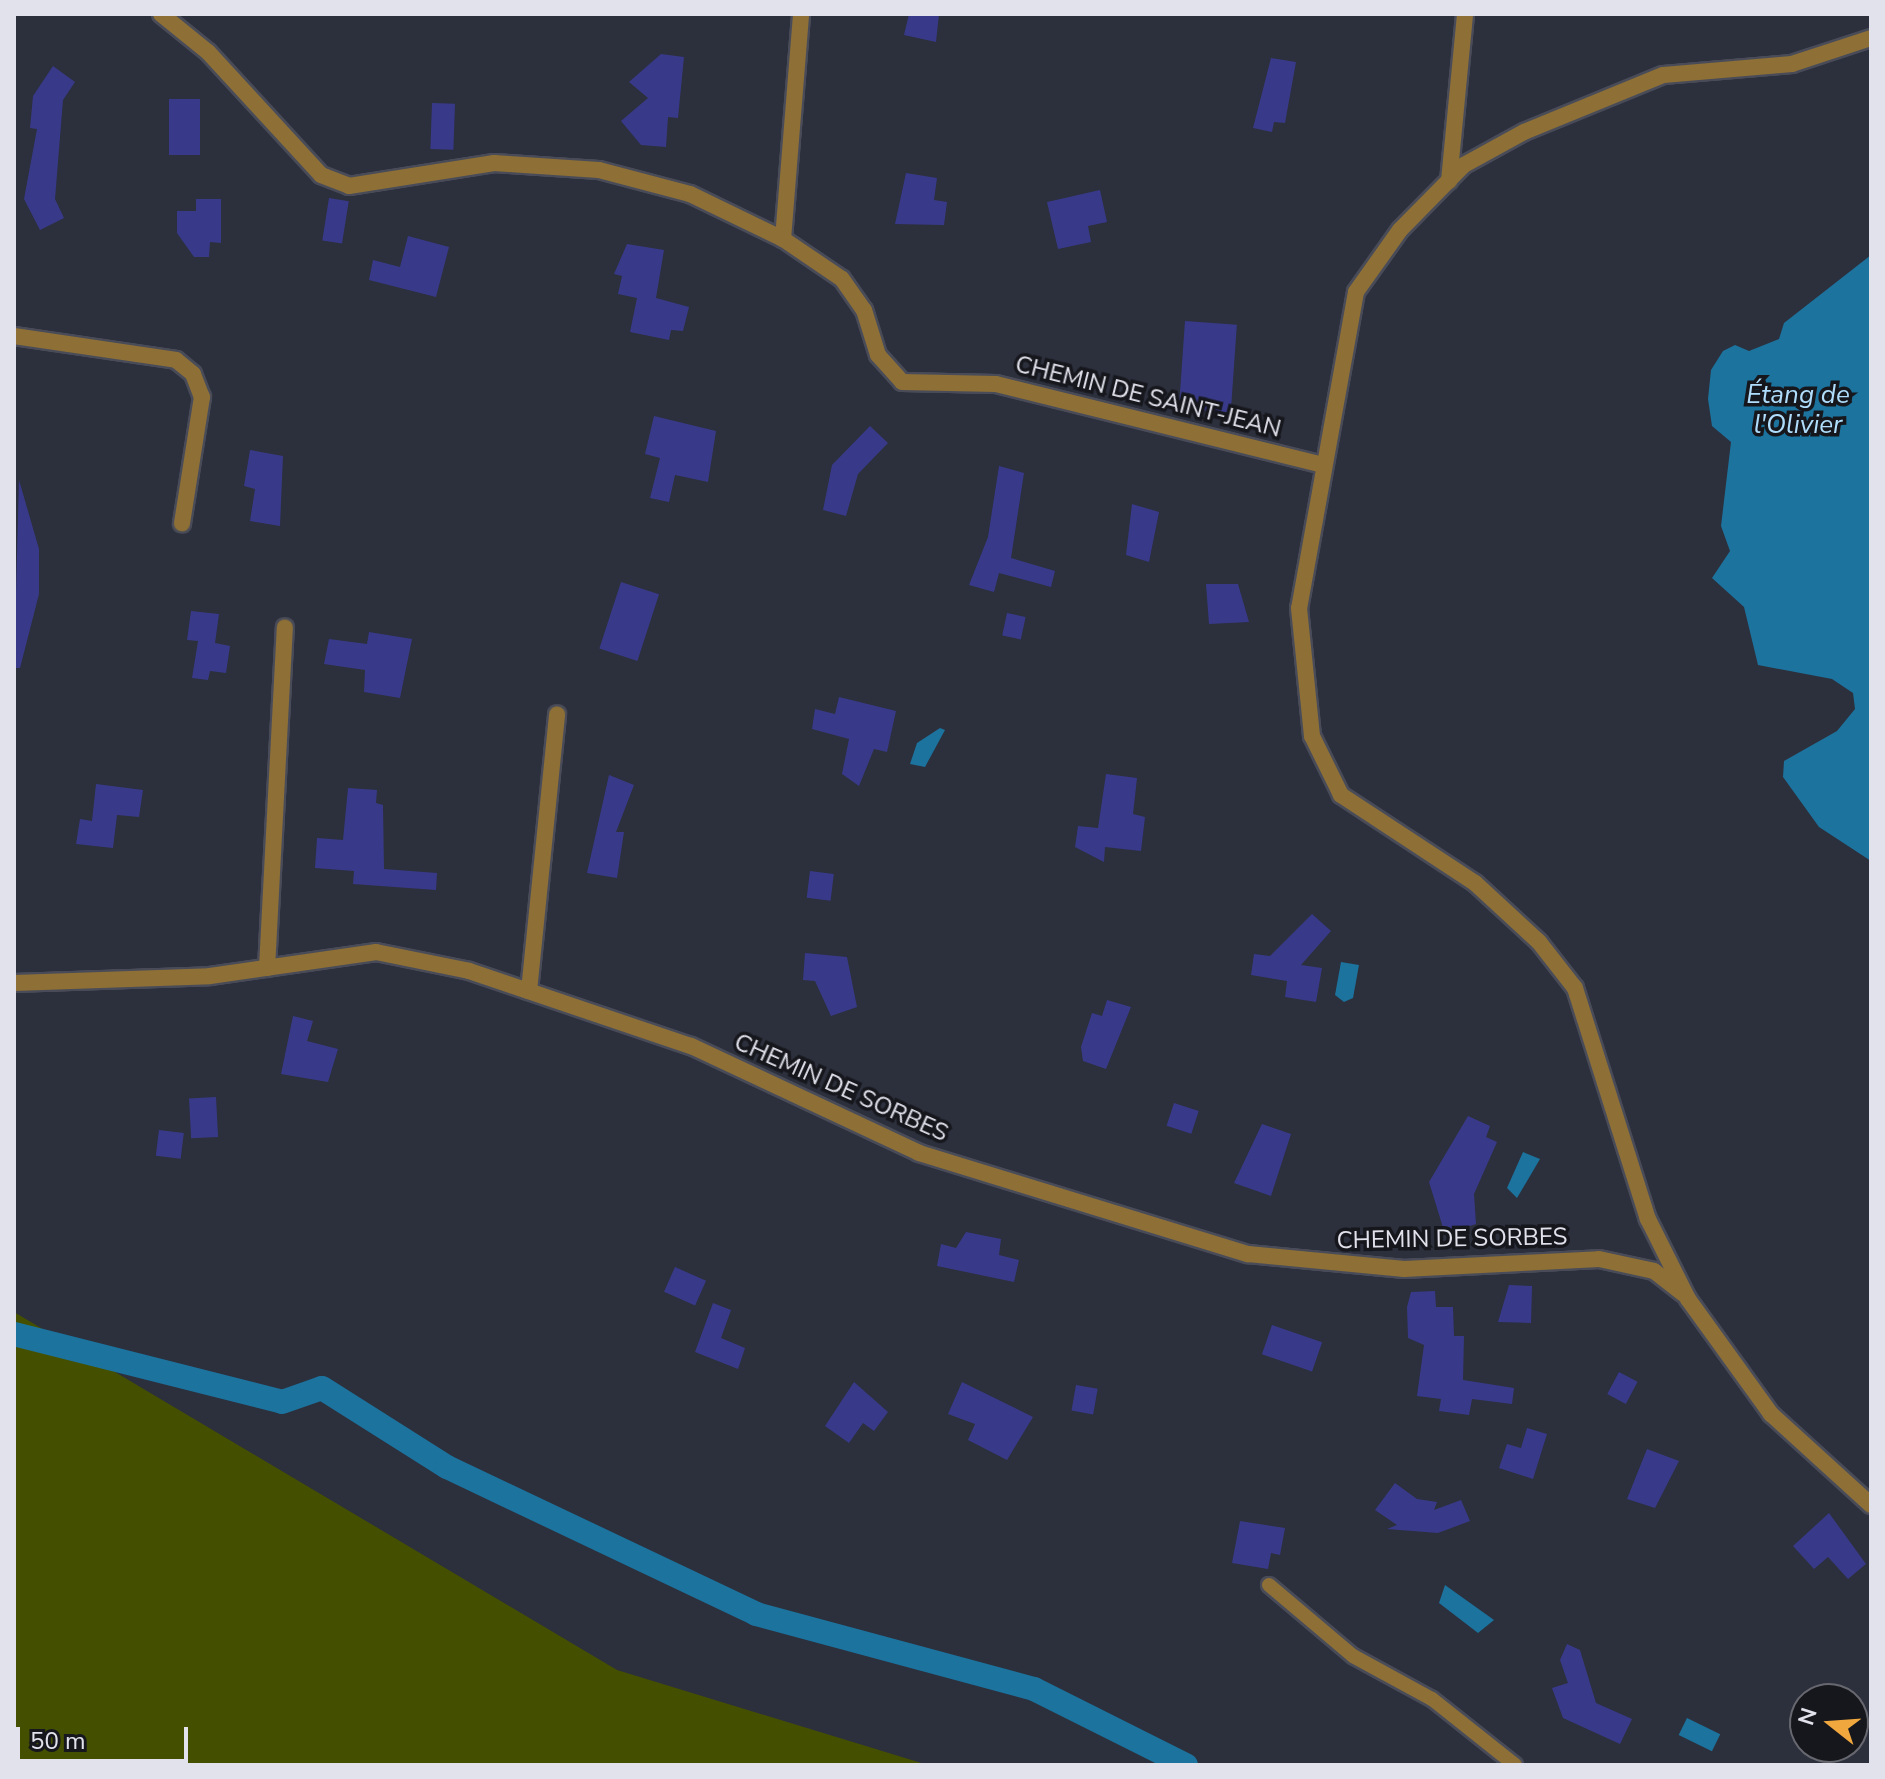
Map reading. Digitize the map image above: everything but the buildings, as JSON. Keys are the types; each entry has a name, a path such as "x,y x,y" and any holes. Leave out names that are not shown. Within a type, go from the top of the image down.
{"street":[{"name":"CHEMIN DE SAINT-JEAN","path":"161,14 208,52 321,175 349,186 494,163 586,169 690,194 783,239 842,279 864,310 878,355 902,382 996,384 1323,465"},
{"path":"783,239 801,14"},
{"path":"1449,181 1465,14"},
{"path":"1871,38 1792,64 1663,75 1524,132 1449,181 1400,230 1356,292 1299,608 1312,736 1341,795 1475,883 1539,942 1575,988 1648,1219 1688,1299 1771,1414 1871,1505"},
{"path":"14,336 176,360 193,374 202,397 182,523"},
{"path":"267,968 285,627"},
{"path":"529,991 557,714"},
{"name":"CHEMIN DE SORBES","path":"14,983 267,968 376,952 529,991 691,1046 919,1153 1248,1254 1404,1269 1599,1259 1654,1271 1688,1299"}],"lane":[{"path":"1269,1585 1353,1656 1432,1699 1515,1765"}],"green space":[{"path":"14,1312 617,1670 928,1765 14,1765"}],"water":[{"name":"Étang de l'Olivier","path":"1871,255 1871,861 1819,827 1783,777 1784,761 1837,731 1855,709 1853,693 1832,679 1758,665 1744,607 1712,578 1730,551 1721,526 1731,442 1712,426 1708,399 1711,370 1723,351 1735,345 1749,351 1779,339 1784,323"},
{"path":"940,728 945,730 925,767 910,764 917,743"},
{"path":"1341,962 1359,965 1353,998 1344,1002 1335,995"},
{"path":"1523,1152 1540,1159 1517,1198 1507,1188"},
{"path":"1445,1585 1494,1620 1478,1633 1439,1603"},
{"path":"1687,1718 1720,1734 1712,1751 1679,1735"}],"waterway":[{"path":"14,1334 282,1402 322,1388 447,1467 756,1614 1034,1689 1186,1765"}]}
